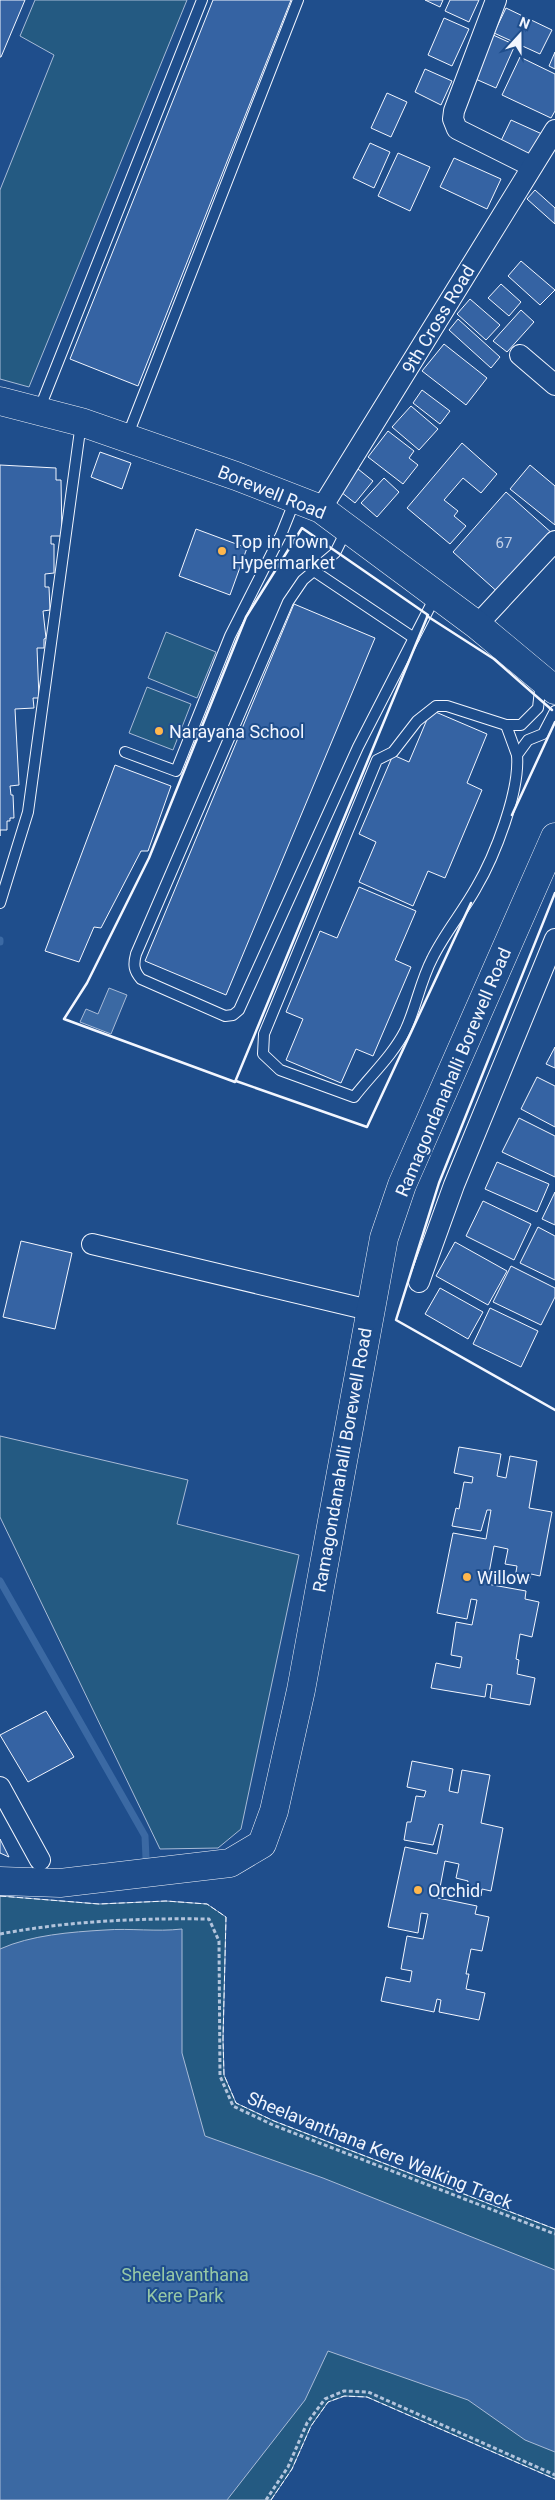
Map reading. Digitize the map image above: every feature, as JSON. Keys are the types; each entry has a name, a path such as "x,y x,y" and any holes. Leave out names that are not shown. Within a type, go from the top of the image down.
{"street":[{"path":"496,0 454,111 453,119 457,129 531,166"},
{"name":"9th Cross Road","path":"322,509 531,166 555,130"},
{"path":"520,355 555,385"},
{"name":"Borewell Road","path":"0,401 81,422 236,476 322,509 478,625 548,684"},
{"path":"478,625 555,541"},
{"name":"Ramagondanahalli Borewell Road","path":"0,1881 60,1883 230,1863 262,1844 274,1811 301,1690 369,1310 384,1238 402,1185 555,837"},
{"path":"419,1282 454,1184 550,967 555,939"},
{"path":"92,1244 369,1310"},
{"path":"0,1787 40,1860"}],"lane":[{"path":"39,411 202,0"},
{"path":"127,438 298,0"},
{"path":"0,903 28,812 81,422"},
{"path":"125,752 176,771 230,636 281,535 295,499"},
{"path":"348,528 335,553 303,580 288,602 136,954 133,964 136,974 141,980 225,1016 233,1015 239,1010 358,748 436,594"},
{"path":"314,571 414,638"},
{"path":"506,725 517,755 518,768 515,788 505,822 477,888 454,921 431,961 405,1030 388,1058 372,1073 354,1097 280,1070 263,1054 264,1034 377,760 393,752 417,721 436,706 447,706 506,725 521,725 538,708 548,684"},
{"path":"517,755 528,740 543,734 555,711"}],"path":[{"name":"Sheelavanthana Kere Walking Track","path":"0,1934 43,1926 102,1921 209,1919 219,1941 220,2076 232,2106 273,2125 555,2234"},
{"path":"266,2500 288,2467 307,2424 325,2399 344,2391 368,2392 555,2475"}],"green space":[{"path":"35,0 187,0 29,387 0,379 0,190 54,55 20,36"},
{"path":"166,632 216,652 197,698 148,678"},
{"path":"147,687 191,704 173,750 129,733"},
{"path":"0,1436 188,1480 177,1524 299,1555 241,1829 218,1848 160,1849 0,1517"},
{"name":"Sheelavanthana Kere Park","path":"0,1896 99,1904 166,1901 207,1904 226,1917 224,2075 236,2103 274,2121 555,2229 555,2479 367,2397 345,2396 328,2402 311,2426 292,2469 271,2500 0,2500"}],"shaded area":[{"path":"109,988 127,995 111,1034 80,1022 86,1009 98,1014"},
{"name":"Sheelavanthana Kere Park","path":"182,1929 182,2053 205,2136 323,2178 555,2270 555,2452 525,2440 468,2400 328,2351 305,2400 227,2500 0,2500 0,1949 25,1940 65,1933"}],"building":[{"path":"0,0 25,0 1,57 0,57"},
{"path":"213,0 291,0 138,386 70,359"},
{"path":"425,0 443,0 440,7"},
{"path":"450,0 479,0 469,22 445,11"},
{"path":"506,8 552,30 540,54 494,33"},
{"path":"444,18 469,29 452,66 428,55"},
{"path":"491,34 515,45 496,88 471,77"},
{"path":"555,52 555,69 549,66"},
{"path":"520,57 555,74 555,111 551,118 502,95"},
{"path":"425,69 452,81 441,105 415,92"},
{"path":"387,93 407,102 391,137 371,128"},
{"path":"511,120 542,134 529,161 498,147"},
{"path":"370,143 390,152 374,188 353,178"},
{"path":"398,153 430,167 410,211 378,196"},
{"path":"454,158 501,179 487,209 440,187"},
{"path":"535,190 555,208 555,224 527,199"},
{"path":"521,261 555,290 540,305 508,276"},
{"path":"501,284 521,302 509,316 488,298"},
{"path":"470,299 500,325 486,340 457,314"},
{"path":"521,310 534,322 507,352 493,341"},
{"path":"458,319 500,357 491,368 449,330"},
{"path":"444,344 487,378 466,405 422,371"},
{"path":"422,390 450,411 440,424 413,403"},
{"path":"411,406 438,429 419,450 392,427"},
{"path":"388,431 414,451 409,458 418,465 403,484 368,457"},
{"path":"462,443 497,474 481,493 463,478 444,500 458,511 454,516 466,526 450,544 407,508"},
{"path":"100,452 131,463 122,489 91,477"},
{"path":"0,465 56,468 56,480 61,480 62,536 51,536 51,544 54,544 54,573 45,574 45,587 49,587 50,610 43,611 46,638 44,639 44,648 37,648 39,698 33,698 34,708 15,709 19,785 10,786 11,795 13,795 14,818 10,818 10,821 7,821 7,830 0,830"},
{"path":"530,465 555,486 555,525 510,489"},
{"path":"358,469 373,481 355,503 341,492"},
{"path":"384,478 399,492 377,517 361,503"},
{"path":"506,492 554,535 501,595 453,552"},
{"path":"196,529 247,548 230,595 179,576"},
{"path":"294,604 375,638 226,995 145,961"},
{"path":"431,710 487,734 467,783 482,790 445,878 428,871 413,906 359,882 376,842 359,834 393,755 409,762"},
{"path":"115,765 171,786 148,851 141,851 101,928 94,927 79,962 45,951"},
{"path":"359,887 416,911 395,960 411,967 373,1056 356,1049 341,1083 286,1060 303,1019 286,1012 320,931 337,938"},
{"path":"555,1047 555,1068 546,1064"},
{"path":"537,1077 555,1086 555,1127 521,1109"},
{"path":"519,1118 555,1136 555,1177 502,1152"},
{"path":"497,1162 549,1184 537,1212 485,1189"},
{"path":"555,1192 555,1225 542,1219"},
{"path":"483,1201 531,1224 514,1260 466,1236"},
{"path":"538,1227 555,1236 555,1280 520,1263"},
{"path":"21,1241 72,1253 55,1329 3,1317"},
{"path":"455,1242 507,1271 488,1305 436,1276"},
{"path":"511,1266 555,1288 555,1297 541,1325 493,1302"},
{"path":"440,1288 483,1312 468,1339 425,1314"},
{"path":"490,1308 538,1331 521,1367 473,1344"},
{"name":"Willow","path":"459,1447 501,1454 497,1476 506,1478 510,1456 537,1461 529,1508 552,1512 540,1576 531,1574 529,1581 515,1578 517,1566 505,1564 508,1549 494,1546 487,1584 526,1591 525,1599 539,1602 532,1637 520,1634 516,1659 519,1660 517,1674 535,1678 530,1705 490,1698 492,1685 487,1684 485,1697 431,1688 436,1663 460,1668 462,1657 451,1655 456,1622 472,1625 477,1600 471,1599 467,1619 437,1613 453,1533 486,1539 491,1510 487,1510 481,1531 452,1526 456,1508 459,1509 464,1482 472,1483 473,1477 454,1473"},
{"path":"46,1711 74,1757 28,1782 0,1735"},
{"name":"Orchid","path":"412,1761 453,1769 449,1791 458,1793 462,1770 490,1775 481,1823 503,1828 491,1891 482,1889 481,1896 466,1893 468,1881 456,1878 459,1864 445,1861 438,1898 477,1906 475,1914 489,1917 482,1951 471,1949 466,1974 469,1974 466,1989 485,1993 479,2020 439,2012 441,2000 437,1999 434,2012 381,2001 386,1977 410,1982 412,1971 401,1969 407,1936 423,1939 428,1914 421,1913 418,1933 388,1927 405,1847 437,1854 443,1825 439,1824 433,1845 404,1840 407,1822 411,1822 416,1796 424,1797 426,1791 407,1787"},
{"path":"0,1839 9,1857 0,1853"}],"waterway":[{"path":"0,1581 145,1836 146,1858"}],"fence":[{"path":"0,1896 99,1904 166,1901 207,1904 226,1917 224,2075 236,2103 274,2121 555,2229"},
{"path":"271,2500 292,2469 311,2426 328,2402 344,2396 367,2397 555,2479"}],"wall":[{"path":"302,528 428,615 235,1082 64,1019 87,983 149,858 246,617 302,528"},
{"path":"427,616 494,659 552,710"},
{"path":"512,815 555,722"},
{"path":"555,893 439,1183 396,1320 555,1410"},
{"path":"236,1081 367,1127 471,903"}],"place":[{"name":"Top in Town Hypermarket","path":"222,551"},
{"name":"Narayana School","path":"159,731"},
{"name":"Willow","path":"467,1577"},
{"name":"Orchid","path":"418,1890"}]}
